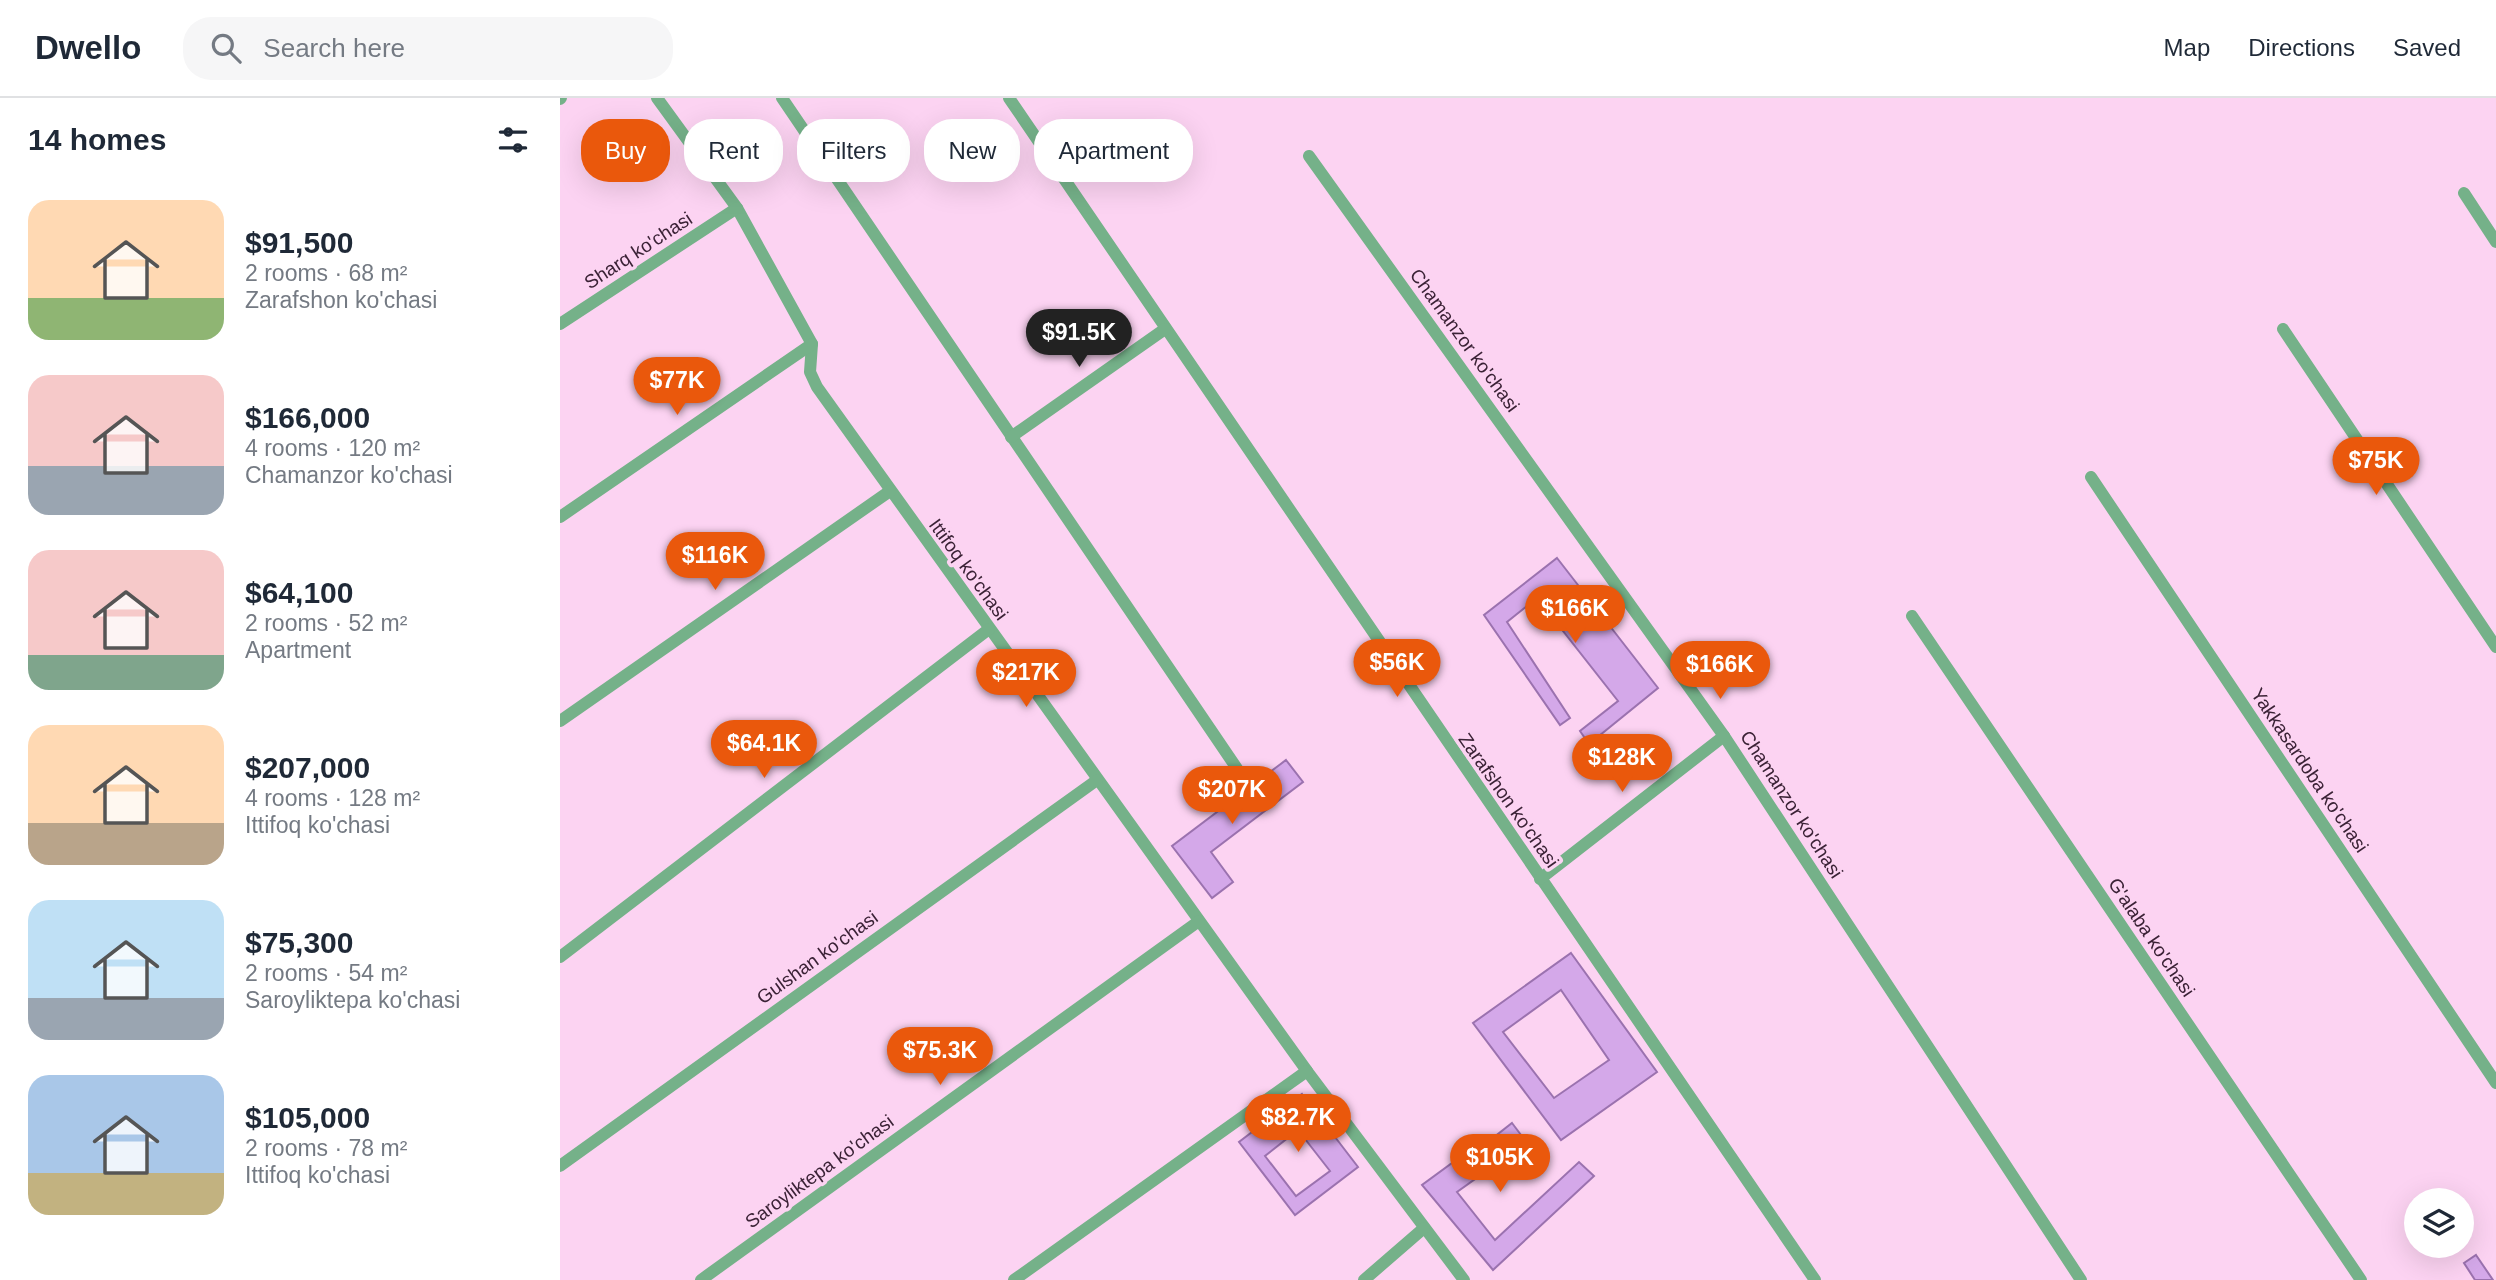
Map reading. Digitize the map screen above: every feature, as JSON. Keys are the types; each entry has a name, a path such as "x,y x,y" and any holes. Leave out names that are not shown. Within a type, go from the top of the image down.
{"street":[{"name":"Ittifoq ko'chasi","path":"657,98 737,208 812,344 810,372 817,387 1307,1071 1464,1280"},
{"path":"782,98 1240,773"},
{"name":"Zarafshon ko'chasi","path":"1009,98 1815,1280"},
{"name":"Chamanzor ko'chasi","path":"1309,156 1724,736 2081,1280"},
{"path":"2464,194 2496,242"},
{"name":"Sharq ko'chasi","path":"560,324 737,208"},
{"path":"1011,437 1165,329"},
{"path":"2283,330 2496,647"},
{"path":"560,517 812,344"},
{"name":"Yakkasardoba ko'chasi","path":"2091,477 2496,1083"},
{"path":"560,721 890,491"},
{"name":"G'alaba ko'chasi","path":"1912,616 2361,1280"},
{"path":"560,957 989,629"},
{"path":"1540,879 1724,736"},
{"name":"Gulshan ko'chasi","path":"560,1166 1097,780"},
{"name":"Saroyliktepa ko'chasi","path":"701,1280 1199,921"},
{"path":"1014,1280 1307,1071"},
{"path":"1364,1280 1424,1228"}],"building":[{"path":"1557,558 1658,688 1589,744 1580,731 1618,701 1537,598 1507,622 1570,718 1560,725 1484,615"},
{"path":"1286,760 1303,782 1211,852 1233,882 1212,898 1172,846"},
{"path":"1571,953 1657,1072 1561,1140 1473,1023","holes":["1561,990 1609,1060 1554,1098 1503,1032"]},
{"path":"1302,1094 1358,1167 1295,1215 1239,1142","holes":["1298,1130 1330,1171 1296,1196 1265,1156"]},
{"path":"1512,1123 1536,1155 1505,1179 1495,1165 1457,1192 1495,1240 1579,1162 1594,1176 1493,1270 1422,1185 1463,1155 1466,1159"},
{"path":"2476,1255 2493,1280 2475,1280 2464,1263"}]}
